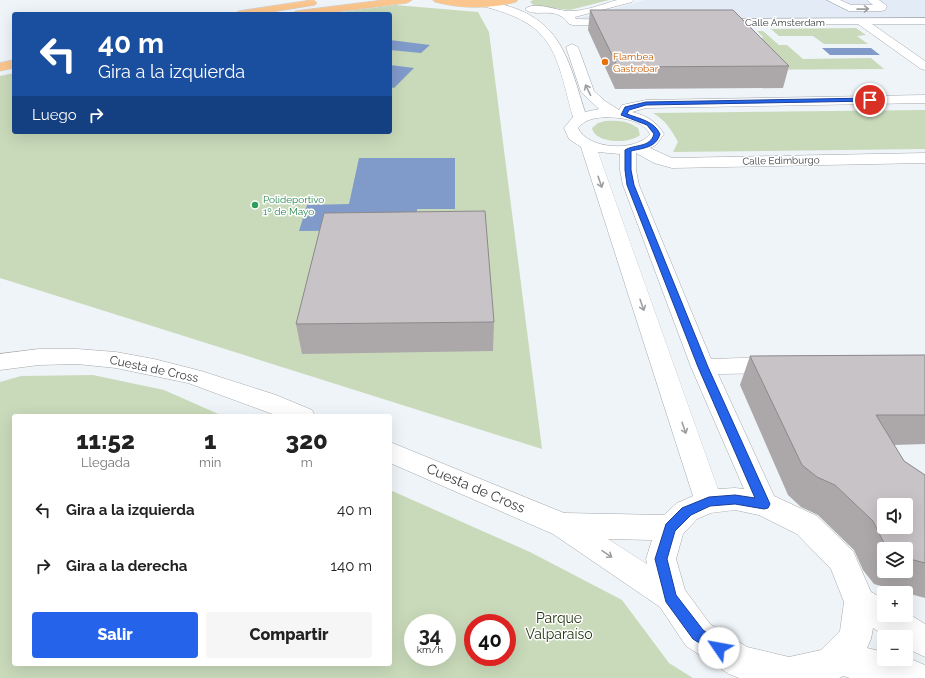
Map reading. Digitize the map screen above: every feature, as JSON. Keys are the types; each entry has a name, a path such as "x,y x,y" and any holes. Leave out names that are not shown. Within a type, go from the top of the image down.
{"main road":[{"path":"252,12 331,0"},
{"path":"312,12 407,0"},
{"path":"438,0 486,4"},
{"path":"0,58 12,55"},
{"path":"0,67 12,64"}],"street":[{"path":"521,0 556,29 588,92 600,104 621,114 640,119 655,129 657,134 655,140 650,144 634,149 607,149 588,145 578,140 570,131 573,122 580,118 595,114 621,114 627,108 646,104 925,99"},
{"path":"571,18 629,0"},
{"path":"832,0 849,8 881,8 882,6 872,0"},
{"path":"486,4 512,5 540,27 556,29"},
{"path":"508,22 507,16 512,5"},
{"path":"530,9 545,9 571,18 629,22"},
{"path":"524,29 556,29 569,26 571,18"},
{"name":"Calle Ámsterdam","path":"706,22 925,21"},
{"path":"861,22 925,66"},
{"path":"556,29 551,37 557,49 580,118"},
{"path":"899,58 914,58"},
{"path":"588,145 709,502"},
{"path":"634,149 628,170 631,185 703,367 764,504"},
{"name":"Calle Edimburgo","path":"634,149 653,158 672,163 925,158"},
{"name":"Cuesta de Cross","path":"0,362 26,357 64,356 98,358 165,369 217,384 297,414"},
{"path":"703,367 798,365"},
{"name":"Cuesta de Cross","path":"392,453 563,525 671,597"},
{"path":"735,499 764,504 807,525 842,560 860,602 855,639 830,665 789,674 741,662 698,634 671,597 661,559 670,528 687,511 709,502 735,499"},
{"name":"Cuesta de Cross","path":"563,525 670,528"},
{"path":"860,602 925,641"},
{"path":"836,658 902,673 915,678"}],"shaded area":[{"path":"646,0 925,0 925,22 580,23 580,18"}],"green space":[{"path":"533,0 609,0 570,10 535,6 530,2"},
{"name":"Polideportivo 1º de Mayo","path":"395,5 478,12 489,32 542,449 0,278 0,76 12,73 12,134 392,134 392,12 341,12"},
{"path":"856,28 866,35 857,36 868,44 824,44 813,36 779,36 771,29"},
{"path":"757,31 763,31 779,45 787,45 803,59 871,58 884,69 704,70 760,40 763,37"},
{"path":"925,110 925,149 673,152 678,142 667,125 653,113"},
{"path":"605,121 626,122 638,128 640,135 629,140 606,140 599,137 592,128 598,123"},
{"name":"Parque Valparaíso","path":"93,375 164,390 218,414 12,414 12,666 392,666 392,491 530,552 622,600 669,663 693,678 0,678 0,382 21,376"}],"water":[{"path":"392,40 430,45 421,53 392,50"},
{"path":"822,48 871,48 880,55 830,55"},
{"path":"392,65 414,68 394,88 392,88"},
{"path":"359,158 455,158 455,209 417,209 416,230 299,231 307,205 349,204"}],"building":[{"path":"590,10 733,10 789,66 618,67"},
{"path":"485,211 494,322 296,324 324,213"},
{"path":"925,355 925,415 876,415 904,461 925,475 925,563 913,560 913,542 884,542 880,534 913,534 913,498 877,498 877,529 873,521 835,485 817,477 802,465 750,356"}],"place":[{"name":"Flambea Gastrobar","path":"605,62"},
{"name":"Polideportivo 1º de Mayo","path":"255,205"}],"route":[{"path":"719,648 698,634 671,597 661,559 670,528 687,511 709,502 735,499 764,504 703,367 631,185 628,170 628,150 640,148 650,144 655,140 657,134 655,129 649,123 624,115 627,108 646,104 870,100"}]}
